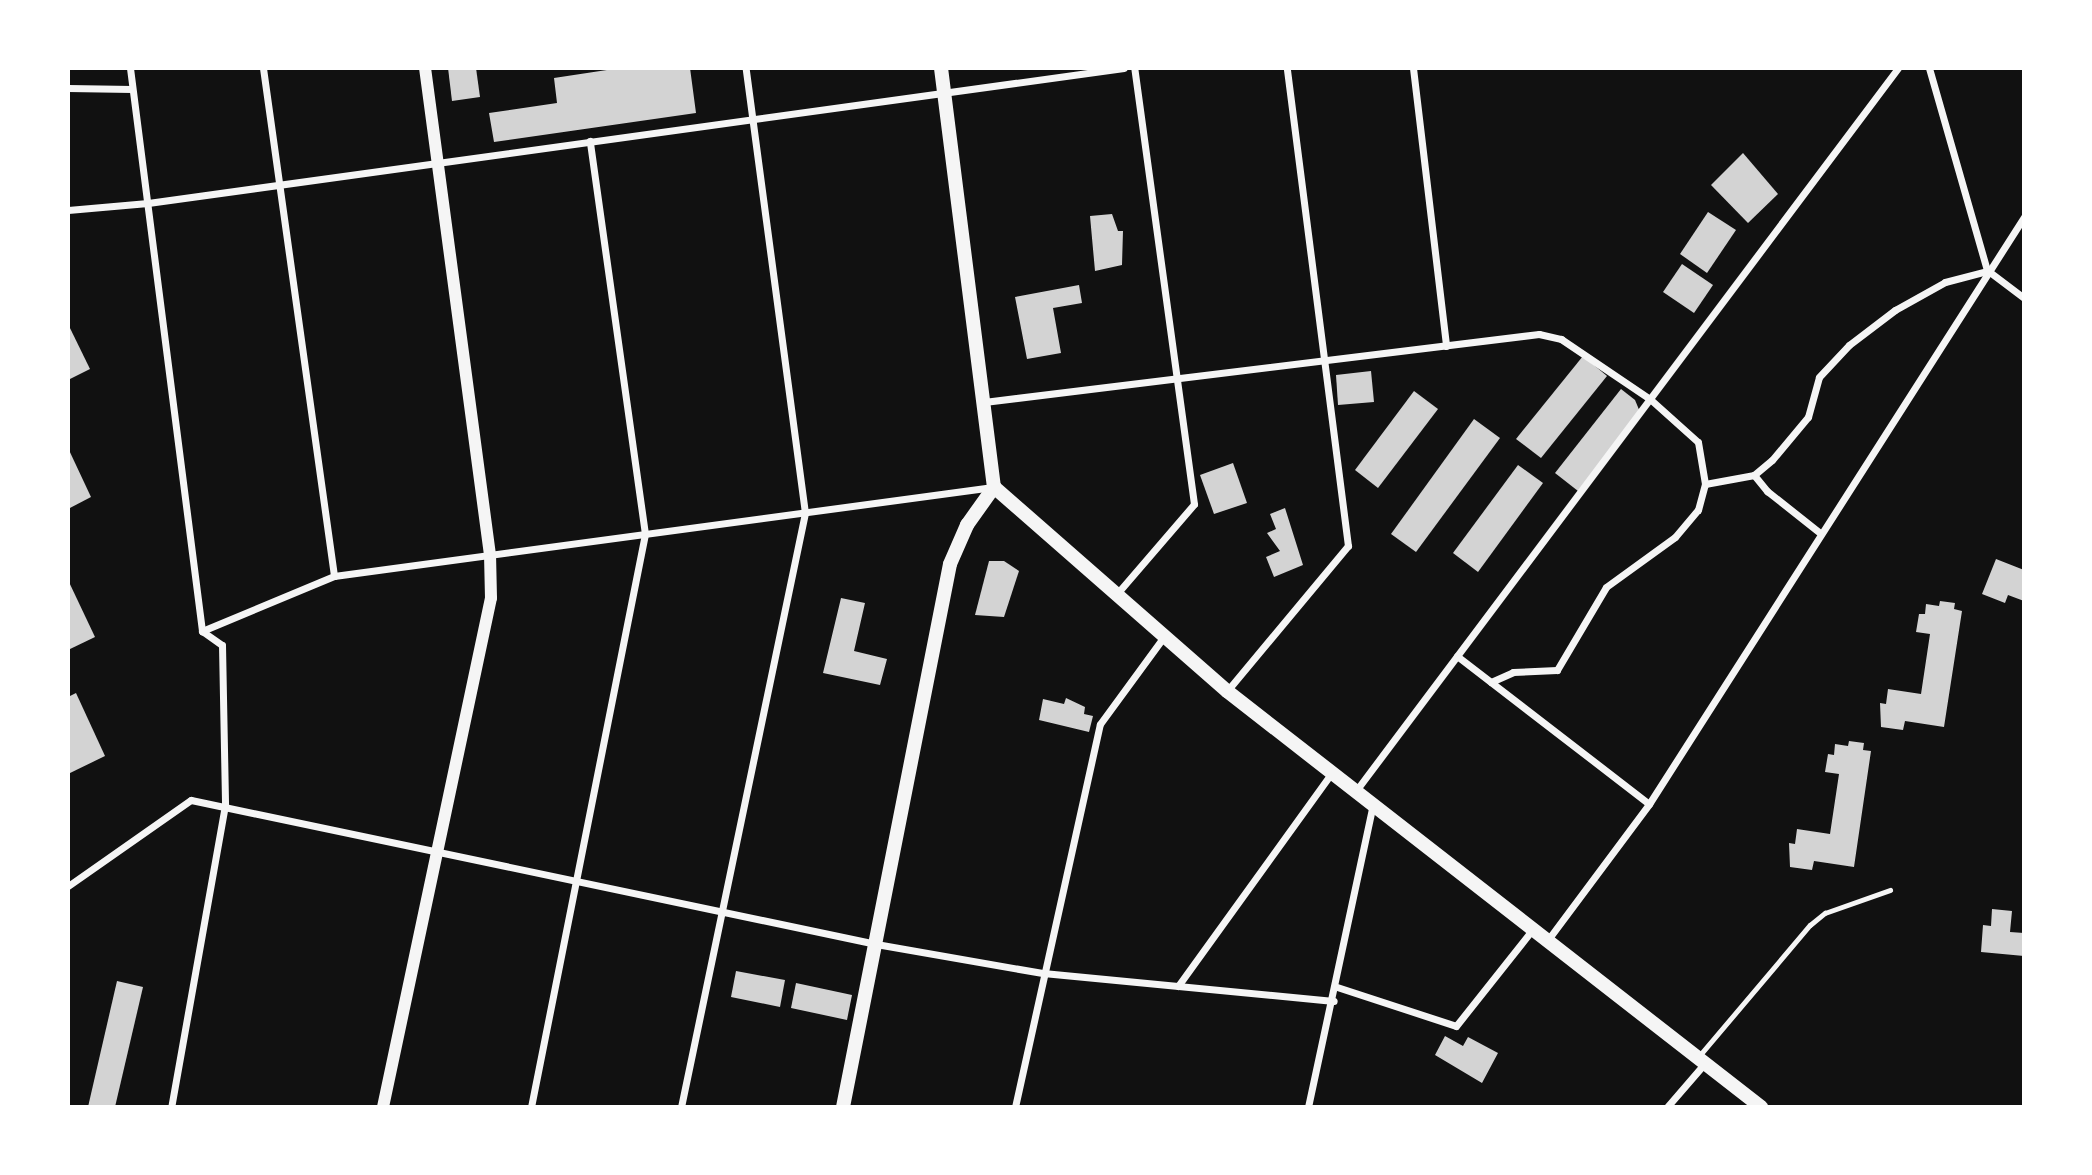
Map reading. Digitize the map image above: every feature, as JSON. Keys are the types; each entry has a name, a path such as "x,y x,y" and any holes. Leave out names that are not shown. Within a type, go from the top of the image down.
{"main road":[{"path":"941,68 995,487 1115,596 1227,691 1373,808 1761,1107"},
{"path":"843,1107 950,564 967,525 995,487"}],"street":[{"path":"130,68 202,631 222,645 225,805 171,1107"},
{"path":"263,68 334,576"},
{"path":"383,1107 491,598 489,555 425,68"},
{"path":"681,1107 805,513 746,68"},
{"path":"68,210 148,204 1124,68"},
{"path":"1115,596 1194,504 1134,68"},
{"path":"1227,691 1348,546 1287,68"},
{"path":"1413,68 1446,346"},
{"path":"1354,793 1898,68"},
{"path":"1929,68 1987,270 2024,298"},
{"path":"68,88 132,89"},
{"path":"531,1107 578,882 645,534 590,141"},
{"path":"1547,942 1649,804 1819,532 1987,270 2024,217"},
{"path":"1705,484 1754,475 1808,417 1819,377 1849,345 1895,310 1945,282 1987,270"},
{"path":"984,402 1539,334 1561,340 1650,399 1698,442 1705,484 1698,510 1675,537 1606,587 1556,670 1513,672 1491,682"},
{"path":"1754,475 1767,491 1819,532"},
{"path":"202,631 334,576 995,487"},
{"path":"1015,1107 1100,724 1163,638"},
{"path":"1457,656 1649,804"},
{"path":"1178,986 1331,774"},
{"path":"68,886 191,800 225,805 436,854 876,944 1043,973 1334,1000"},
{"path":"1308,1107 1337,987 1373,808"},
{"path":"1337,987 1456,1026 1532,930"},
{"path":"1667,1107 1701,1060"}],"lane":[{"path":"1701,1060 1810,925 1825,913 1890,890"}],"building":[{"path":"448,68 476,68 480,97 452,101"},
{"path":"620,68 690,68 696,113 494,142 489,113 557,103 554,78"},
{"path":"1743,153 1778,194 1748,223 1711,185"},
{"path":"1708,212 1736,230 1707,273 1680,254"},
{"path":"1112,214 1118,231 1123,231 1122,265 1095,271 1090,216"},
{"path":"1682,264 1713,285 1694,313 1663,292"},
{"path":"1079,285 1082,303 1053,308 1061,353 1027,359 1015,297"},
{"path":"68,324 90,369 68,380"},
{"path":"1583,356 1607,376 1541,458 1516,439"},
{"path":"1371,371 1374,402 1338,405 1336,375"},
{"path":"1621,389 1635,400 1640,412 1578,491 1555,473"},
{"path":"1414,391 1438,409 1378,488 1355,470"},
{"path":"1474,419 1500,438 1416,552 1391,534"},
{"path":"68,448 91,497 68,509"},
{"path":"1233,463 1247,503 1214,514 1200,475"},
{"path":"1518,465 1543,483 1478,572 1453,553"},
{"path":"1285,508 1303,565 1274,577 1266,557 1280,551 1267,533 1276,529 1270,514"},
{"path":"1996,559 2024,570 2024,601 2008,595 2005,603 1982,594"},
{"path":"989,561 1004,561 1019,571 1004,617 975,615"},
{"path":"68,580 95,637 68,650"},
{"path":"841,598 865,603 854,651 887,659 880,685 823,673"},
{"path":"1940,601 1955,603 1954,609 1962,611 1944,727 1905,721 1903,730 1881,727 1880,703 1886,704 1888,689 1921,694 1930,634 1916,632 1919,614 1925,614 1926,604 1939,606"},
{"path":"76,693 105,756 68,774 68,697"},
{"path":"1066,698 1085,707 1084,714 1093,716 1089,732 1039,720 1043,699 1064,704"},
{"path":"1849,741 1864,743 1863,750 1871,751 1854,867 1814,861 1812,870 1790,867 1789,843 1795,844 1797,829 1830,834 1839,774 1825,772 1828,754 1834,755 1835,744 1848,746"},
{"path":"1992,909 2012,911 2010,932 2024,933 2024,956 1981,952 1983,925 1991,926"},
{"path":"736,971 785,980 780,1007 731,997"},
{"path":"117,981 143,987 115,1107 88,1107"},
{"path":"796,983 852,995 847,1020 791,1008"},
{"path":"1445,1036 1463,1046 1468,1037 1498,1053 1482,1083 1435,1055"}]}
